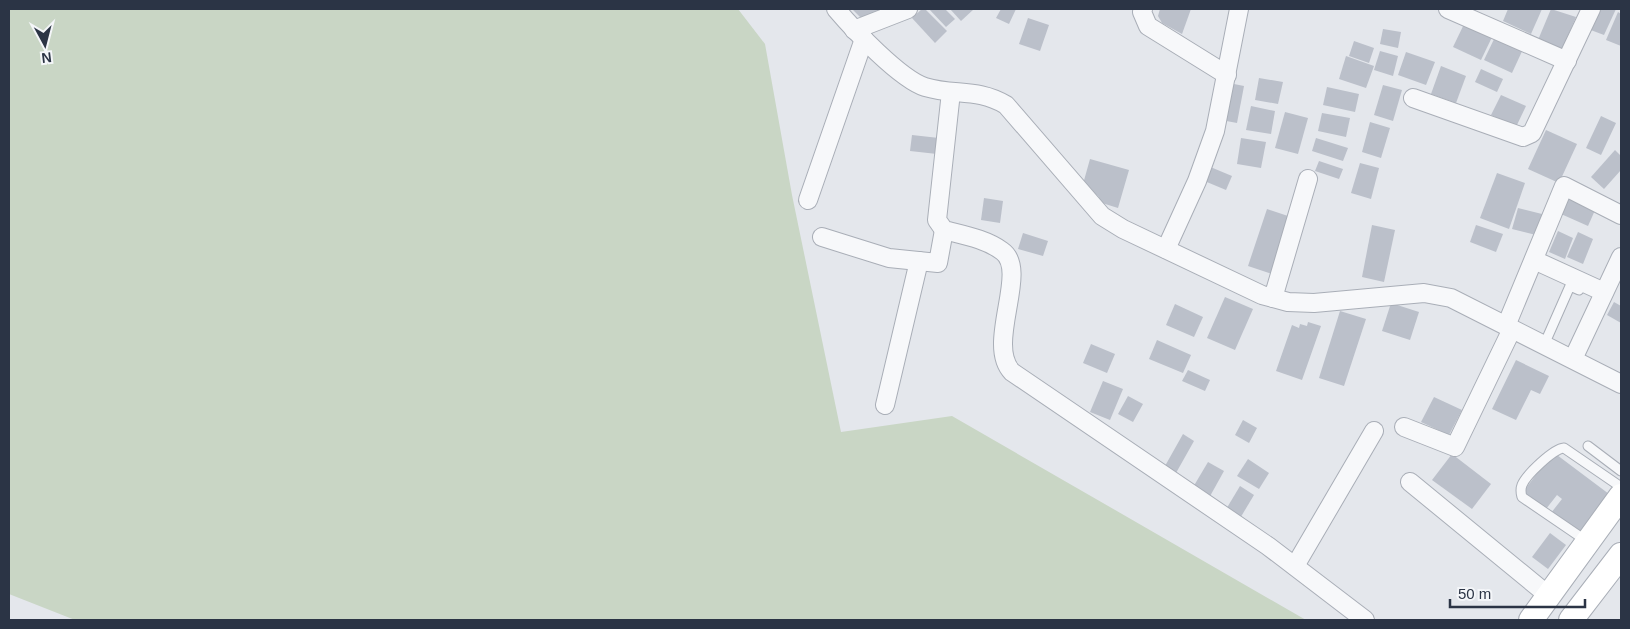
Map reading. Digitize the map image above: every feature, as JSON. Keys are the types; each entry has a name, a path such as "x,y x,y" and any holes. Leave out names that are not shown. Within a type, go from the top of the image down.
{"main road":[{"path":"1531,620 1621,496"},
{"path":"1571,620 1621,555"}],"street":[{"path":"836,9 859,34 899,70 922,86 951,92 990,96 1006,105 1102,216 1123,229 1262,295 1288,302 1314,303 1424,293 1451,298 1621,384"},
{"path":"808,200 859,34 908,9"},
{"path":"1143,9 1142,12 1148,26 1227,75"},
{"path":"1166,249 1197,180 1215,131 1239,9"},
{"path":"1448,9 1567,61"},
{"path":"1413,98 1523,137 1528,136 1532,133 1591,9"},
{"path":"951,92 937,220 944,230 981,241 1004,251 1012,266 1003,348 1005,365 1012,372 1295,566 1366,620"},
{"path":"1273,298 1308,180"},
{"path":"1404,427 1454,447 1509,327 1539,267 1564,186 1621,215"},
{"path":"822,237 889,258 938,263 944,230"},
{"path":"1573,359 1597,293 1621,257"},
{"path":"885,405 919,261"},
{"path":"1539,267 1597,293"},
{"path":"1295,566 1374,431"},
{"path":"1410,482 1549,596"}],"lane":[{"path":"1539,267 1570,286 1597,293"},
{"path":"1544,345 1570,286"},
{"path":"1588,446 1621,472"},
{"path":"1588,542 1522,497 1520,492 1522,485 1550,454 1556,449 1564,448 1621,487"}],"green space":[{"path":"9,9 738,9 765,44 792,195 841,432 952,416 1306,620 75,620 9,594"}],"building":[{"path":"852,9 881,9 863,20"},
{"path":"922,9 925,9 947,31 935,43 912,18"},
{"path":"929,9 945,9 955,19 946,27"},
{"path":"950,9 974,9 961,21"},
{"path":"1001,9 1016,9 1009,24 996,18"},
{"path":"1160,9 1191,9 1182,34 1162,23 1158,16"},
{"path":"1508,9 1542,9 1531,34 1503,21"},
{"path":"1551,9 1576,17 1562,49 1538,40"},
{"path":"1597,9 1616,9 1604,35 1588,29"},
{"path":"1618,12 1621,14 1621,46 1606,40"},
{"path":"1028,18 1049,25 1040,51 1019,44"},
{"path":"1466,20 1494,33 1481,60 1453,47"},
{"path":"1383,29 1401,32 1398,48 1380,44"},
{"path":"1496,35 1524,47 1512,73 1484,60"},
{"path":"1354,41 1374,48 1369,63 1349,56"},
{"path":"1380,51 1398,56 1393,76 1374,70"},
{"path":"1406,52 1435,62 1426,85 1398,75"},
{"path":"1346,56 1374,66 1366,88 1339,79"},
{"path":"1441,66 1466,76 1456,103 1431,94"},
{"path":"1481,69 1503,79 1497,92 1475,82"},
{"path":"1259,78 1283,82 1278,104 1255,100"},
{"path":"1229,83 1244,86 1237,123 1221,120"},
{"path":"1383,85 1402,90 1393,121 1374,115"},
{"path":"1327,87 1359,94 1355,112 1323,105"},
{"path":"1501,95 1526,106 1516,127 1491,115"},
{"path":"1251,106 1275,111 1271,134 1246,130"},
{"path":"1285,112 1308,118 1298,154 1275,148"},
{"path":"1322,113 1350,118 1346,137 1318,131"},
{"path":"1601,116 1616,123 1601,155 1586,148"},
{"path":"1370,122 1390,128 1381,158 1362,152"},
{"path":"1546,130 1577,144 1559,183 1528,169"},
{"path":"912,135 939,138 937,154 910,151"},
{"path":"1241,138 1266,142 1261,168 1237,164"},
{"path":"1316,138 1348,148 1343,161 1312,151"},
{"path":"1615,150 1621,156 1621,170 1604,189 1591,177"},
{"path":"1090,159 1129,170 1118,208 1102,203 1098,196 1083,184"},
{"path":"1319,161 1343,169 1339,179 1315,171"},
{"path":"1360,163 1379,168 1371,199 1351,193"},
{"path":"1208,166 1232,176 1226,190 1202,180"},
{"path":"1497,173 1525,183 1509,229 1480,218"},
{"path":"1569,195 1596,208 1588,226 1561,214"},
{"path":"984,198 1003,201 1000,223 981,220"},
{"path":"1518,208 1546,215 1540,236 1512,229"},
{"path":"1267,209 1291,217 1272,274 1248,266"},
{"path":"1372,225 1395,230 1384,282 1362,277"},
{"path":"1476,225 1503,234 1496,252 1470,242"},
{"path":"1558,231 1573,238 1565,259 1549,252"},
{"path":"1578,232 1593,239 1583,264 1567,257"},
{"path":"1023,233 1048,241 1043,256 1018,249"},
{"path":"1225,297 1253,309 1235,350 1207,338"},
{"path":"1614,302 1621,306 1621,323 1607,315"},
{"path":"1391,303 1419,312 1410,340 1382,331"},
{"path":"1175,304 1203,317 1194,337 1166,325"},
{"path":"1340,311 1366,319 1344,386 1319,378"},
{"path":"1308,322 1321,326 1302,380 1276,371 1292,325 1299,328 1300,324 1307,326"},
{"path":"1157,340 1191,355 1183,373 1149,359"},
{"path":"1091,344 1115,354 1107,373 1083,363"},
{"path":"1516,360 1549,376 1540,394 1531,390 1516,420 1492,409"},
{"path":"1188,370 1210,380 1205,391 1182,381"},
{"path":"1103,381 1123,389 1110,420 1090,412"},
{"path":"1128,396 1143,404 1133,422 1118,414"},
{"path":"1434,397 1462,410 1449,435 1421,422"},
{"path":"1243,420 1257,428 1249,443 1235,435"},
{"path":"1183,434 1194,441 1176,473 1165,466"},
{"path":"1553,452 1609,494 1579,534 1551,513 1562,499 1557,495 1546,509 1523,492"},
{"path":"1452,454 1491,484 1472,509 1432,480"},
{"path":"1248,459 1269,473 1259,489 1237,476"},
{"path":"1208,462 1224,471 1209,498 1192,489"},
{"path":"1240,486 1254,495 1239,520 1225,511"},
{"path":"1550,533 1566,545 1548,569 1532,557"}]}
